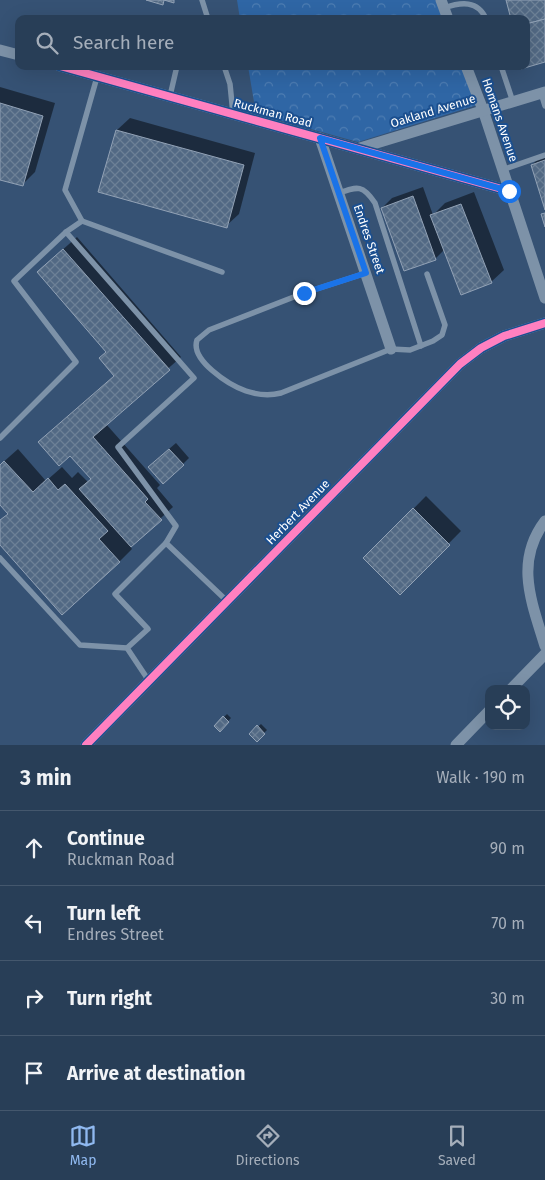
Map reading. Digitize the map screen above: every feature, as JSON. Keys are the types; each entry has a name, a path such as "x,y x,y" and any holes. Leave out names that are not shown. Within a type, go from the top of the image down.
{"street":[{"path":"0,50 15,54"},
{"name":"Ruckman Road","path":"75,70 509,191"},
{"name":"Homans Avenue","path":"467,70 545,298"},
{"name":"Oakland Avenue","path":"359,149 543,93"},
{"name":"Endres Street","path":"320,138 392,349"},
{"name":"Herbert Avenue","path":"86,745 460,364 481,348 504,336 545,323"},
{"path":"545,522 532,544 528,561 528,589 545,646"},
{"path":"515,685 545,654"},
{"path":"456,745 485,715"}],"lane":[{"path":"202,0 207,15"},
{"path":"444,9 464,2 477,5 485,15"},
{"path":"170,96 176,70"},
{"path":"225,70 230,84 233,114"},
{"path":"502,70 513,102"},
{"path":"98,76 65,190 82,221 222,272"},
{"path":"543,93 545,106"},
{"path":"502,170 545,154"},
{"path":"339,193 354,188 367,192 374,203 421,346"},
{"path":"0,438 76,362 14,281 66,232 82,221"},
{"path":"0,558 80,646 126,648 148,629 116,594 166,543 176,526 118,447 194,378 66,232"},
{"path":"366,273 304,293 209,330 197,340 196,350 208,366 230,383 245,390 270,395 281,393 392,349 410,350 433,341 442,335 446,325 427,274"},
{"path":"166,543 227,601"},
{"path":"126,648 149,681"}],"green space":[{"path":"237,0 439,0 445,15 239,15"},
{"path":"249,70 464,70 477,105 358,142 256,114"}],"building":[{"path":"146,0 164,0 163,5"},
{"path":"506,0 545,0 545,19 530,23 530,15 510,15"},
{"path":"545,19 545,62 530,66 530,23"},
{"path":"0,103 43,116 23,186 0,180"},
{"path":"116,130 244,165 227,228 98,192"},
{"path":"545,160 545,210 531,165"},
{"path":"413,196 436,260 404,271 381,208"},
{"path":"461,204 492,283 461,295 430,215"},
{"path":"545,213 545,227 541,214"},
{"path":"63,249 170,370 93,437 148,499 145,502 162,520 131,547 79,489 91,479 70,456 59,466 38,442 114,376 99,358 106,352 37,272"},
{"path":"169,449 184,465 163,484 148,467"},
{"path":"4,461 33,492 48,478 58,490 65,484 108,531 99,539 120,562 62,615 0,545 0,520 8,514 0,505 0,465"},
{"path":"413,508 450,545 400,595 363,558"},
{"path":"223,716 229,722 220,732 214,726"},
{"path":"257,725 265,734 257,742 249,734"}],"cycle path":[{"path":"74,70 509,191"},
{"path":"86,745 460,364 481,348 504,336 545,323"}],"route":[{"path":"304,293 366,273 320,138 509,191"}]}
